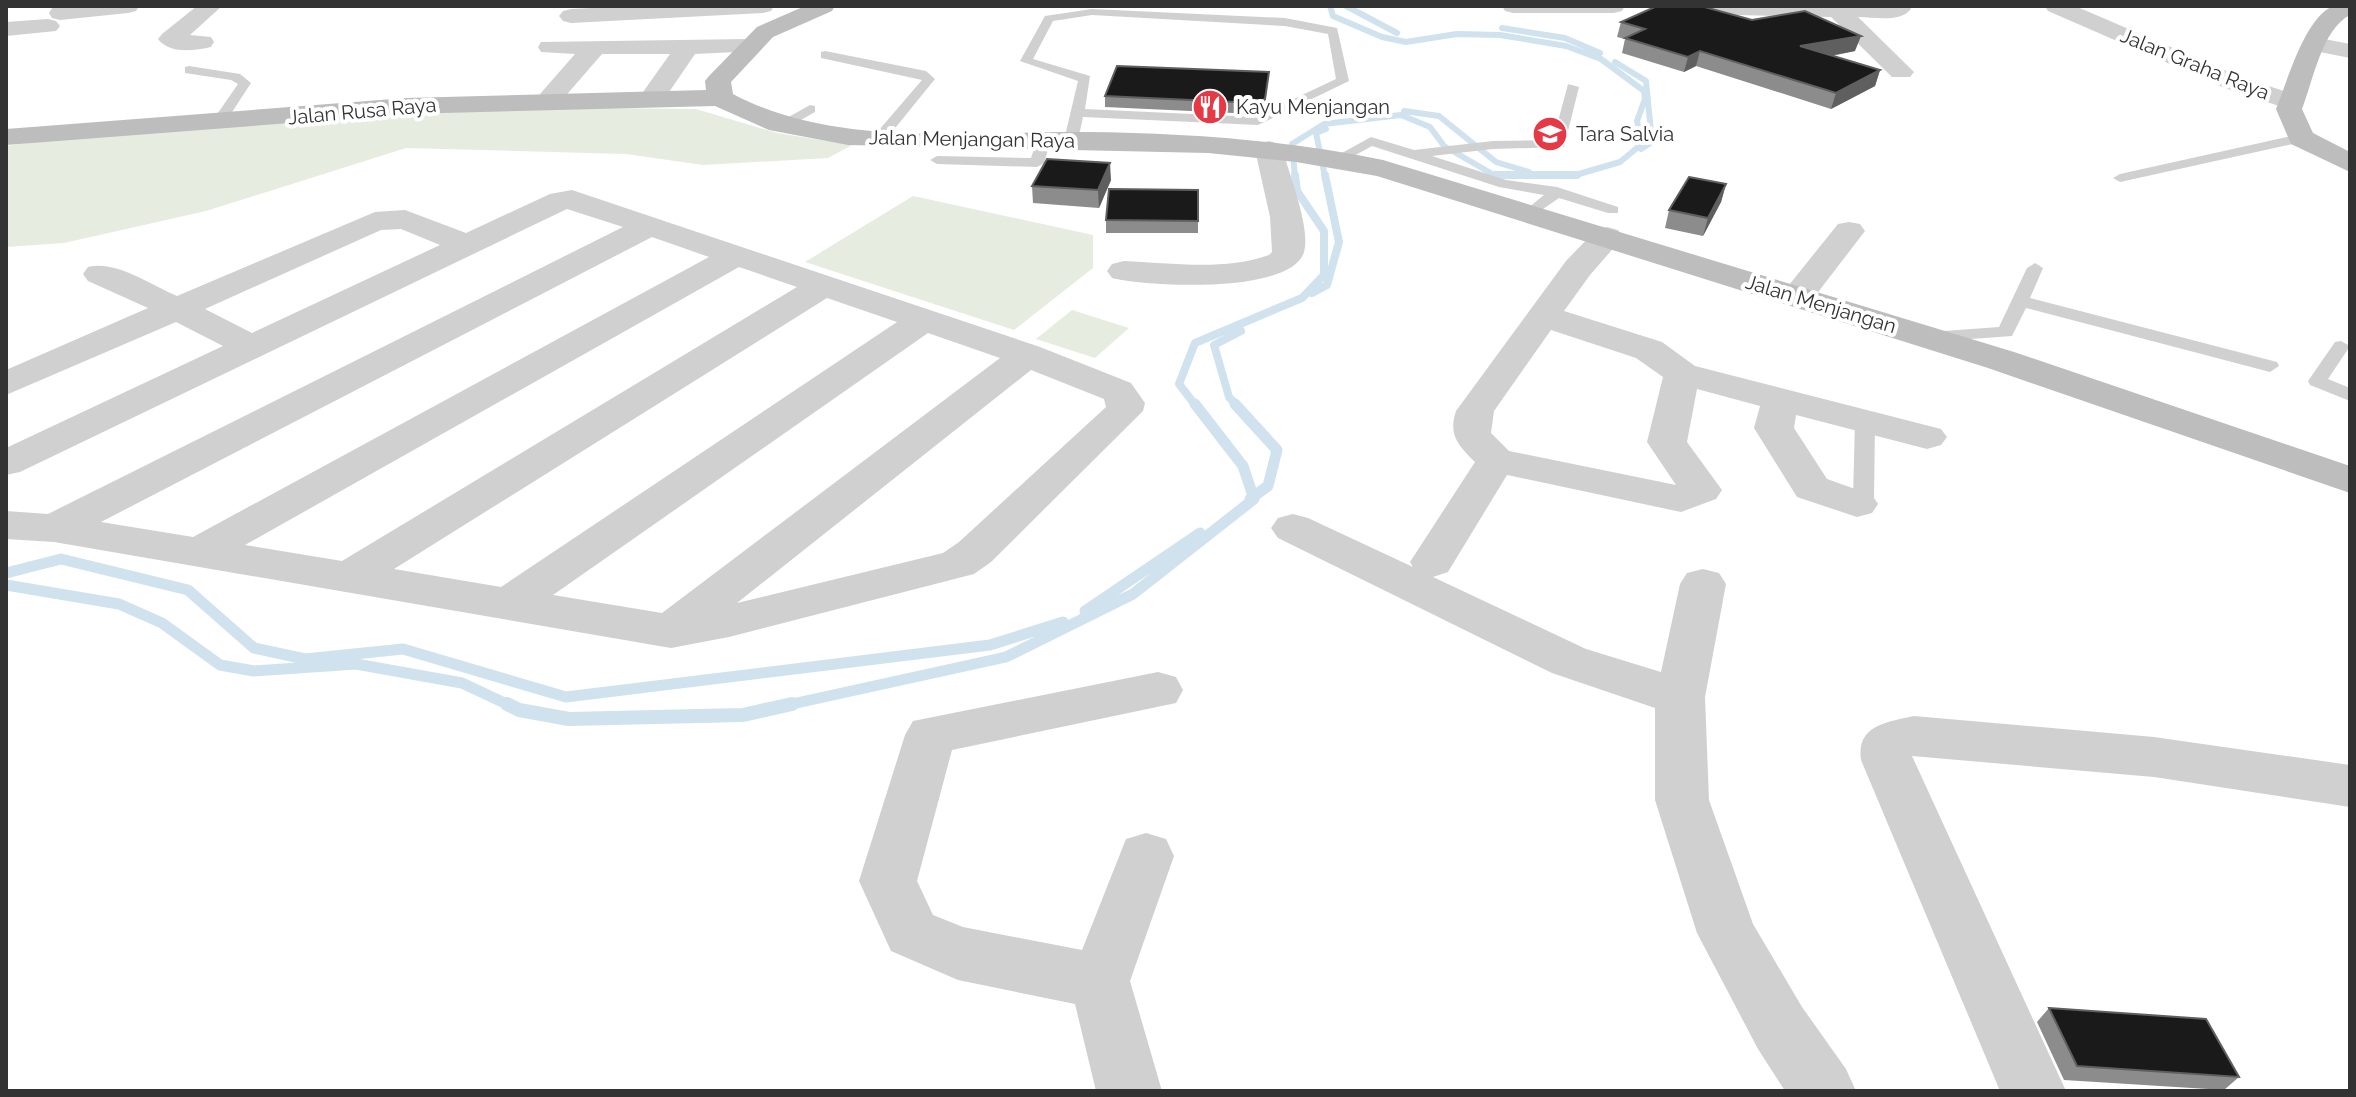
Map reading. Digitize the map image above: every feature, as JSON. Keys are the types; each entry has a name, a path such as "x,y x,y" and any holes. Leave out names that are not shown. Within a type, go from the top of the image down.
{"main road":[{"path":"720,98 718,81 748,46 765,32 824,6"},
{"path":"2350,7 2330,16 2314,44 2290,106 2301,138 2350,163"},
{"name":"Jalan Rusa Raya","path":"6,137 422,105 720,98"},
{"name":"Jalan Menjangan Raya","path":"720,98 737,110 785,123 878,140 1153,142 1270,150"},
{"name":"Jalan Menjangan","path":"1270,150 1332,158 1543,202 1797,297 1928,337 2350,480"}],"street":[{"path":"6,29 128,6"},
{"path":"202,42 175,42 170,39 211,6"},
{"path":"571,16 763,6"},
{"path":"1513,6 1608,7"},
{"name":"Jalan Graha Raya","path":"2056,6 2290,106"},
{"path":"1692,7 1899,8"},
{"path":"1837,10 1901,72"},
{"path":"2314,44 2350,51"},
{"path":"550,47 748,46"},
{"path":"656,92 687,47"},
{"path":"553,94 593,49"},
{"path":"2208,100 2235,97 2290,106"},
{"path":"1124,271 1236,272 1266,270 1283,263 1288,256 1288,239 1270,150"},
{"path":"6,463 566,199 581,200 1027,355 1124,396 1124,411 975,552 958,564 729,621 671,631 54,528 6,525"},
{"path":"6,384 384,219 405,219 469,246"},
{"path":"54,528 651,225"},
{"path":"1602,226 1546,317 1475,411 1471,424 1472,436 1496,460 1681,499 1701,490 1667,442 1682,374"},
{"path":"1797,297 1849,231"},
{"path":"199,552 737,255"},
{"path":"100,274 252,347"},
{"path":"349,577 824,285"},
{"path":"1546,317 1649,350 1682,374 1927,437"},
{"path":"508,604 923,320"},
{"path":"6,352 43,369"},
{"path":"671,631 1027,355"},
{"path":"1781,399 1774,428 1812,488 1857,504"},
{"path":"1432,562 1496,460"},
{"path":"1293,528 1569,661 1680,697"},
{"path":"1703,584 1680,697 1682,800 1727,933 1780,1028 1823,1091"},
{"path":"1100,981 958,953 912,933 888,881 931,735 1158,690"},
{"path":"2033,1091 1887,760 1885,747 1894,740 1914,736 1960,739 2154,757 2350,786"},
{"path":"1129,1091 1100,981 1146,856"}],"lane":[{"path":"937,160 1037,163 1058,140 1077,113 1085,79 1026,61 1049,18 1092,12 1285,22 1333,31 1343,81 1258,121 1077,113"},
{"path":"825,55 922,74 929,79 878,140"},
{"path":"189,70 235,77 245,83 218,123"},
{"path":"1410,154 1493,145 1559,144 1573,87"},
{"path":"785,123 810,109"},
{"path":"1258,121 1270,150"},
{"path":"2120,178 2301,138"},
{"path":"1332,158 1371,141 1410,154 1495,192"},
{"path":"1928,337 2006,332 2035,268"},
{"path":"2020,301 2270,366"},
{"path":"2341,346 2317,381 2350,395"},
{"path":"1857,504 1863,500 1865,421"}],"shaded area":[{"path":"475,107 696,109 777,133 852,145 828,158 703,165 626,154 406,148 206,211 64,243 6,247 6,146 77,136"},
{"path":"913,196 1093,235 1093,268 1014,330 805,262"},
{"path":"1072,310 1129,328 1095,358 1036,339"}],"building":[{"path":"1657,6 1701,6 1752,20 1805,11 1861,36 1800,46 1880,70 1836,93 1700,51 1688,57 1625,38 1645,29 1621,22"},
{"path":"1117,66 1269,72 1265,99 1256,103 1105,96"},
{"path":"1047,159 1110,163 1098,190 1032,186"},
{"path":"1689,177 1726,184 1708,218 1669,210"},
{"path":"1109,189 1198,190 1198,221 1106,220"},
{"path":"2049,1008 2206,1019 2239,1077 2077,1066"}],"waterway":[{"path":"1330,6 1333,16 1382,37 1406,42 1457,34 1500,35 1566,46 1601,59 1644,91 1645,99 1637,121 1643,143 1620,162 1575,175"},
{"path":"1346,6 1397,33"},
{"path":"1502,28 1565,38 1600,53"},
{"path":"1615,62 1646,81 1652,142 1641,149"},
{"path":"1404,111 1439,116 1496,162 1529,172"},
{"path":"1295,177 1292,144 1324,124 1401,115 1430,127 1444,146 1494,175"},
{"path":"1325,177 1316,133 1326,129"},
{"path":"1196,406 1179,384 1195,343 1302,298 1324,275 1324,231 1297,191 1295,175"},
{"path":"1312,293 1327,285 1339,242 1325,175"},
{"path":"1494,175 1575,175"},
{"path":"1494,175 1575,175"},
{"path":"1237,406 1229,397 1214,345 1241,331"},
{"path":"1195,404 1243,466 1253,497"},
{"path":"1235,404 1277,450 1268,486 1253,497"},
{"path":"787,705 1006,657 1133,594 1253,497"},
{"path":"1085,611 1200,533"},
{"path":"6,573 61,559 188,590 254,648 305,659 403,649 566,697 990,645 1063,622"},
{"path":"6,585 119,604 162,623 220,665 254,671 356,664 462,683 511,706"},
{"path":"507,704 511,706"},
{"path":"787,705 792,704"},
{"path":"511,706 569,719 743,715 787,705"},
{"path":"783,706 787,705"}],"place":[{"name":"Kayu Menjangan","path":"1210,107"},
{"name":"Tara Salvia","path":"1550,134"}]}
